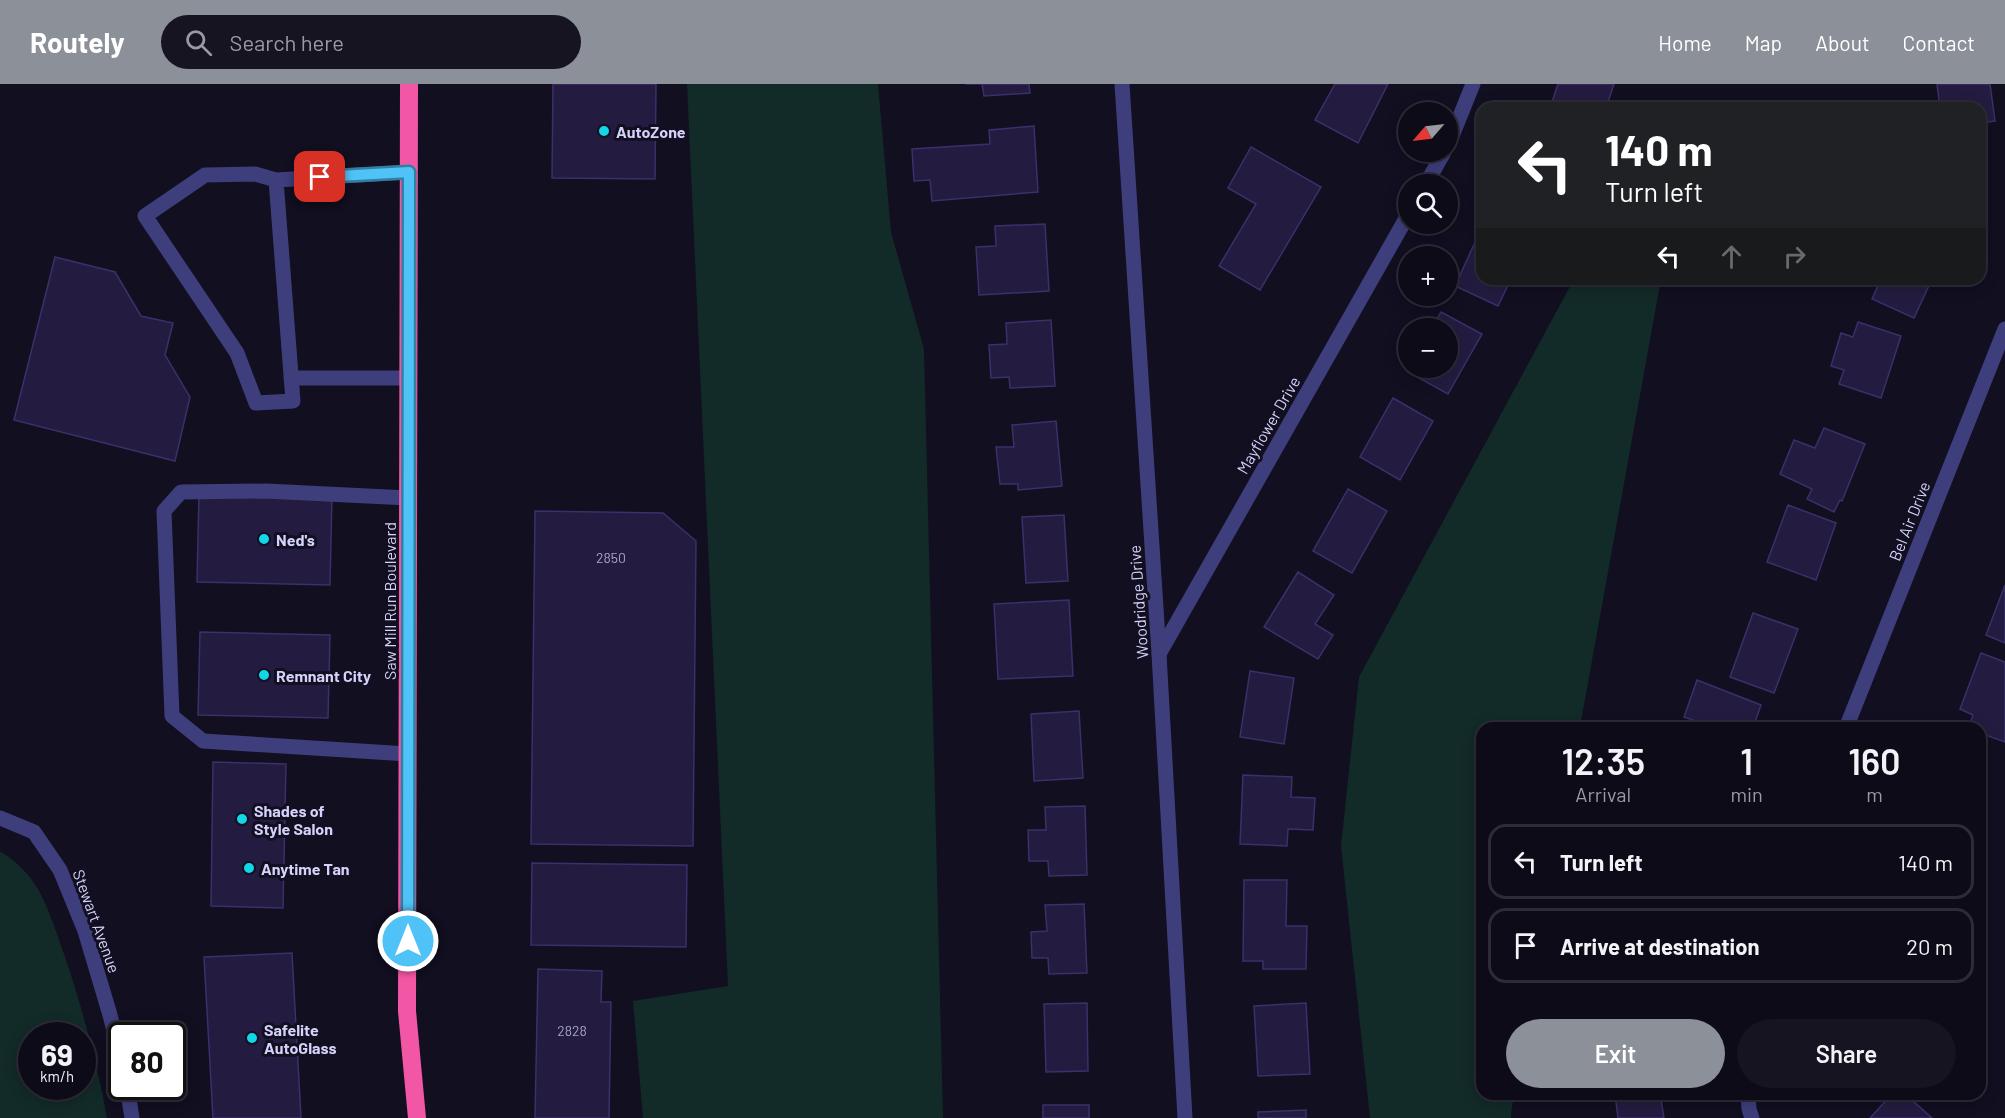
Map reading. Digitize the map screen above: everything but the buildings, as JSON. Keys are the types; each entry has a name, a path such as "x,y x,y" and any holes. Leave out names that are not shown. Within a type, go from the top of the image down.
{"highway":[{"name":"Saw Mill Run Boulevard","path":"409,84 407,1011 417,1118"}],"street":[{"name":"Woodridge Drive","path":"1122,84 1159,654 1185,1118"},
{"path":"1458,121 1473,84"},
{"path":"276,180 293,401 256,403 237,353 145,216 205,175 255,174 276,180 409,172"},
{"name":"Mayflower Drive","path":"1159,654 1398,233"},
{"name":"Bel Air Drive","path":"1848,722 2005,328"},
{"path":"291,378 408,378"},
{"path":"408,498 266,491 182,492 164,511 172,716 203,741 408,754"},
{"name":"Stewart Avenue","path":"0,818 34,832 60,870 85,931 112,1022"},
{"path":"129,1100 132,1118"},
{"path":"1748,1100 1752,1118"}],"green space":[{"path":"687,84 878,84 891,232 924,349 943,1118 643,1118 633,1001 728,986"},
{"path":"1571,285 1660,285 1581,722 1476,722 1476,1100 1513,1100 1511,1118 1370,1118 1341,846 1359,677"},
{"path":"0,852 15,862 40,893 64,954 85,1022 18,1022 18,1100 96,1100 96,1064 107,1118 0,1118"}],"place":[{"name":"AutoZone","path":"604,131"},
{"name":"Ned's","path":"264,539"},
{"name":"Remnant City","path":"264,675"},
{"name":"Shades of Style Salon","path":"242,819"},
{"name":"Anytime Tan","path":"249,868"},
{"name":"Safelite AutoGlass","path":"252,1038"}],"route":[{"path":"320,177 409,172 408,941"}]}
